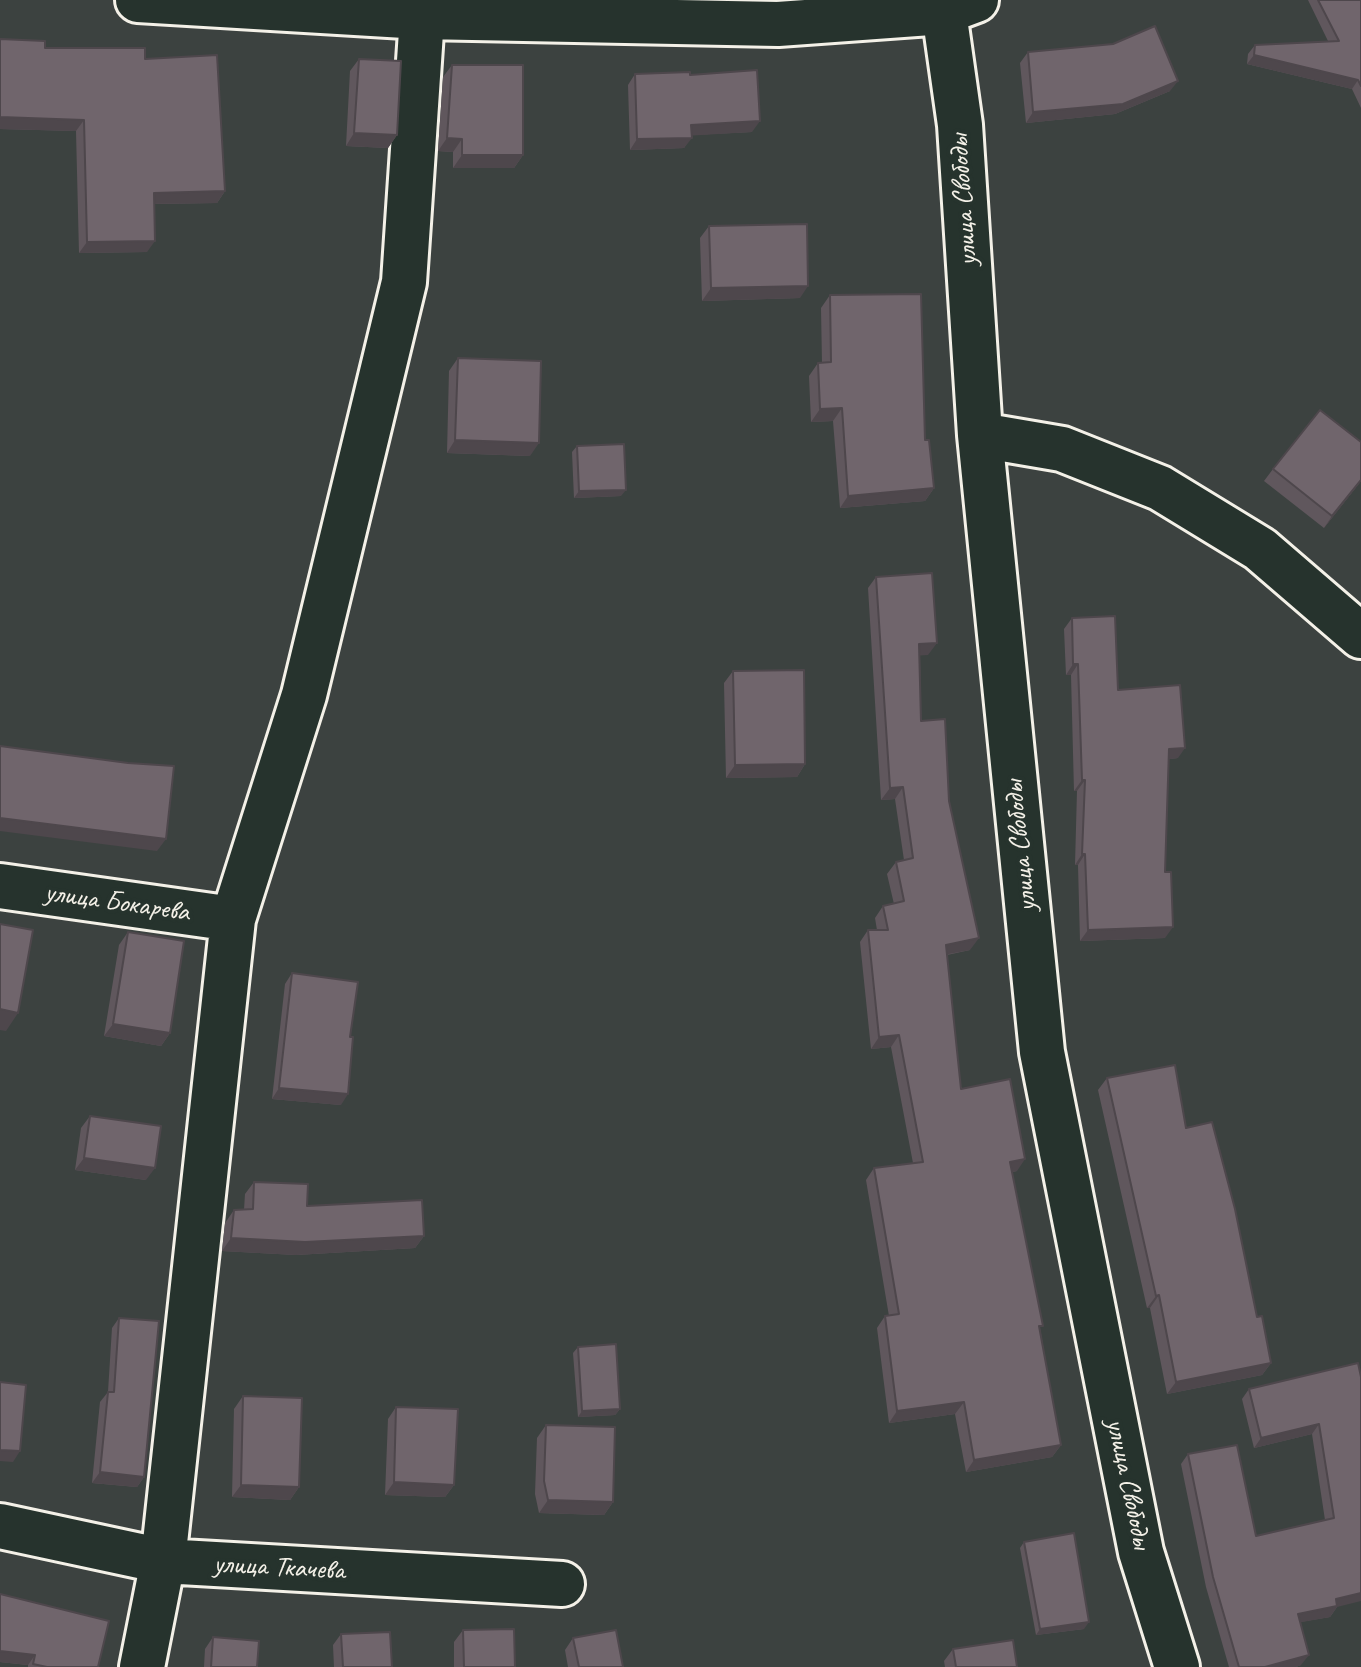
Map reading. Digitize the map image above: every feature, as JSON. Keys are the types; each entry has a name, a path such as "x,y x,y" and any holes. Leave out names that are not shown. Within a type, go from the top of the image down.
{"street":[{"path":"138,0 422,17 778,24 960,6"},
{"name":"улица Свободы","path":"960,6 960,125 980,435 1042,1052 1141,1552 1177,1667"},
{"path":"142,1667 163,1561 233,919 304,695 404,282 422,17"},
{"path":"980,435 1062,449 1160,488 1260,549 1361,636"},
{"name":"улица Бокарева","path":"0,886 233,919"},
{"name":"улица Ткачева","path":"0,1526 163,1561 562,1584"}],"building":[{"path":"1318,0 1361,0 1361,86 1358,80 1254,55 1255,45 1339,41"},
{"path":"1155,26 1178,81 1123,104 1033,112 1028,52 1113,44"},
{"path":"0,39 45,41 45,48 145,48 145,59 217,55 225,191 154,193 155,241 87,242 84,120 0,117"},
{"path":"359,59 401,61 397,135 354,133"},
{"path":"452,65 523,65 523,155 462,155 462,139 447,138"},
{"path":"757,70 760,121 691,125 692,138 637,139 635,74 690,72 690,75"},
{"path":"807,224 808,286 711,288 709,226"},
{"path":"921,294 925,440 929,440 934,488 848,496 842,408 820,409 818,363 831,362 830,295"},
{"path":"458,358 541,361 539,443 455,440"},
{"path":"1320,410 1361,442 1361,480 1332,516 1273,469"},
{"path":"624,444 626,490 579,491 577,446"},
{"path":"932,573 937,643 919,644 921,721 945,719 949,801 979,938 946,945 961,1089 1010,1079 1025,1159 1010,1162 1043,1326 1039,1326 1061,1445 974,1460 964,1402 897,1411 885,1316 899,1314 874,1168 923,1162 899,1035 879,1037 868,930 888,930 883,906 904,901 896,862 913,858 903,787 890,788 876,577"},
{"path":"1115,616 1118,690 1180,685 1185,748 1169,749 1165,872 1171,872 1173,927 1088,930 1085,854 1082,854 1085,780 1082,780 1078,664 1073,664 1072,618"},
{"path":"804,670 805,764 735,765 733,671"},
{"path":"0,746 174,766 166,839 0,818"},
{"path":"0,924 33,930 18,1013 0,1009"},
{"path":"128,932 184,941 170,1033 113,1024"},
{"path":"292,973 358,982 350,1037 353,1037 348,1094 279,1088"},
{"path":"1175,1065 1186,1128 1212,1122 1235,1209 1257,1317 1262,1316 1271,1363 1176,1382 1159,1295 1156,1296 1107,1078"},
{"path":"90,1116 161,1126 155,1168 84,1158"},
{"path":"254,1182 308,1184 307,1206 422,1200 424,1236 305,1242 231,1238 234,1210 253,1209"},
{"path":"119,1318 159,1321 144,1477 100,1472 108,1392 114,1392"},
{"path":"616,1344 620,1409 582,1411 578,1347"},
{"path":"1358,1363 1361,1377 1361,1593 1336,1599 1337,1606 1298,1614 1309,1655 1265,1667 1239,1667 1213,1577 1188,1454 1237,1445 1256,1536 1334,1518 1319,1424 1261,1438 1249,1389"},
{"path":"0,1382 26,1385 20,1451 0,1450"},
{"path":"243,1396 302,1398 299,1487 241,1485"},
{"path":"396,1407 458,1409 454,1485 394,1482"},
{"path":"546,1425 615,1427 613,1502 548,1500 544,1481"},
{"path":"1074,1533 1089,1622 1040,1629 1024,1542"},
{"path":"0,1594 109,1621 98,1667 47,1667 33,1664 35,1655 0,1651"},
{"path":"514,1629 515,1667 464,1667 463,1630"},
{"path":"616,1630 623,1667 579,1667 573,1638"},
{"path":"390,1632 392,1667 343,1667 341,1634"},
{"path":"213,1637 259,1641 257,1667 211,1667"},
{"path":"1013,1640 1017,1667 956,1667 953,1649"}]}
